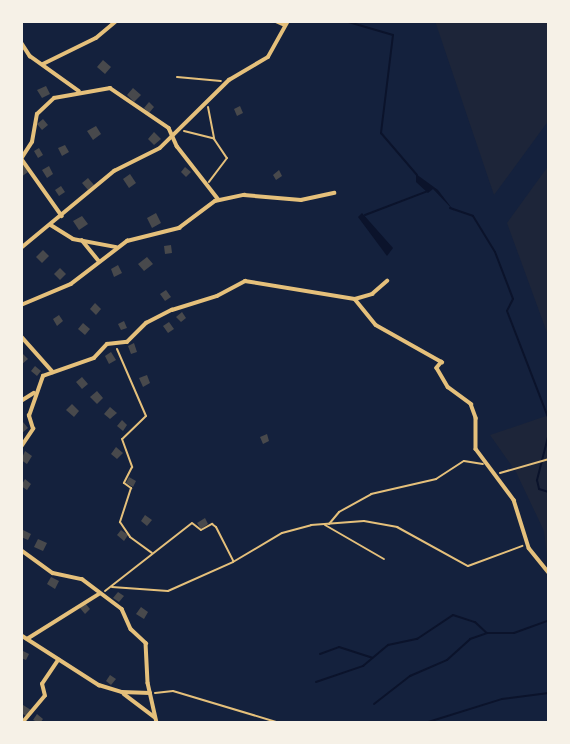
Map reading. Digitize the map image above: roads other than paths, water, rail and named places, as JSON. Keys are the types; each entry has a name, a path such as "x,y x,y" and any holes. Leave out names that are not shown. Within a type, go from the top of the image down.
{"street":[{"path":"43,64 96,38 116,21"},
{"path":"21,248 114,171 160,148 229,80 268,57 286,22 276,21"},
{"path":"21,42 43,64 79,91"},
{"path":"62,216 21,158 32,142 37,114 54,98 79,91 117,90 174,135 177,146 219,200"},
{"path":"21,305 71,285 116,247 139,236 179,228 219,200 244,195 301,201 334,193"},
{"path":"51,225 67,237 116,247"},
{"path":"82,240 98,260"},
{"path":"21,447 33,429 29,416 43,376 94,358 107,344 127,342 146,323 245,281 355,299 372,294 387,281"},
{"path":"355,299 376,325 442,362 437,368 448,387 471,404 476,418 476,449 485,466 514,500 529,548 549,573"},
{"path":"21,336 53,372"},
{"path":"21,401 36,392"},
{"path":"21,550 53,573 73,574 122,608 131,629 146,643 150,693 157,720"},
{"path":"101,594 23,637 99,685 122,692 150,693"},
{"path":"22,721 30,718 45,696 42,684 58,660"},
{"path":"122,692 157,720"}],"waterway":[{"path":"345,21 393,35 381,133 417,175"},
{"path":"365,215 428,191"},
{"path":"450,208 473,216 495,252 513,299 507,311 549,420"},
{"path":"549,433 537,480 539,489 549,492"},
{"path":"316,682 363,666 388,645 417,639 453,615 475,622 487,633 514,633 549,620"},
{"path":"374,704 410,676 447,660 470,639 487,633"},
{"path":"320,654 339,647 372,658"},
{"path":"425,723 502,699 549,693"}]}
